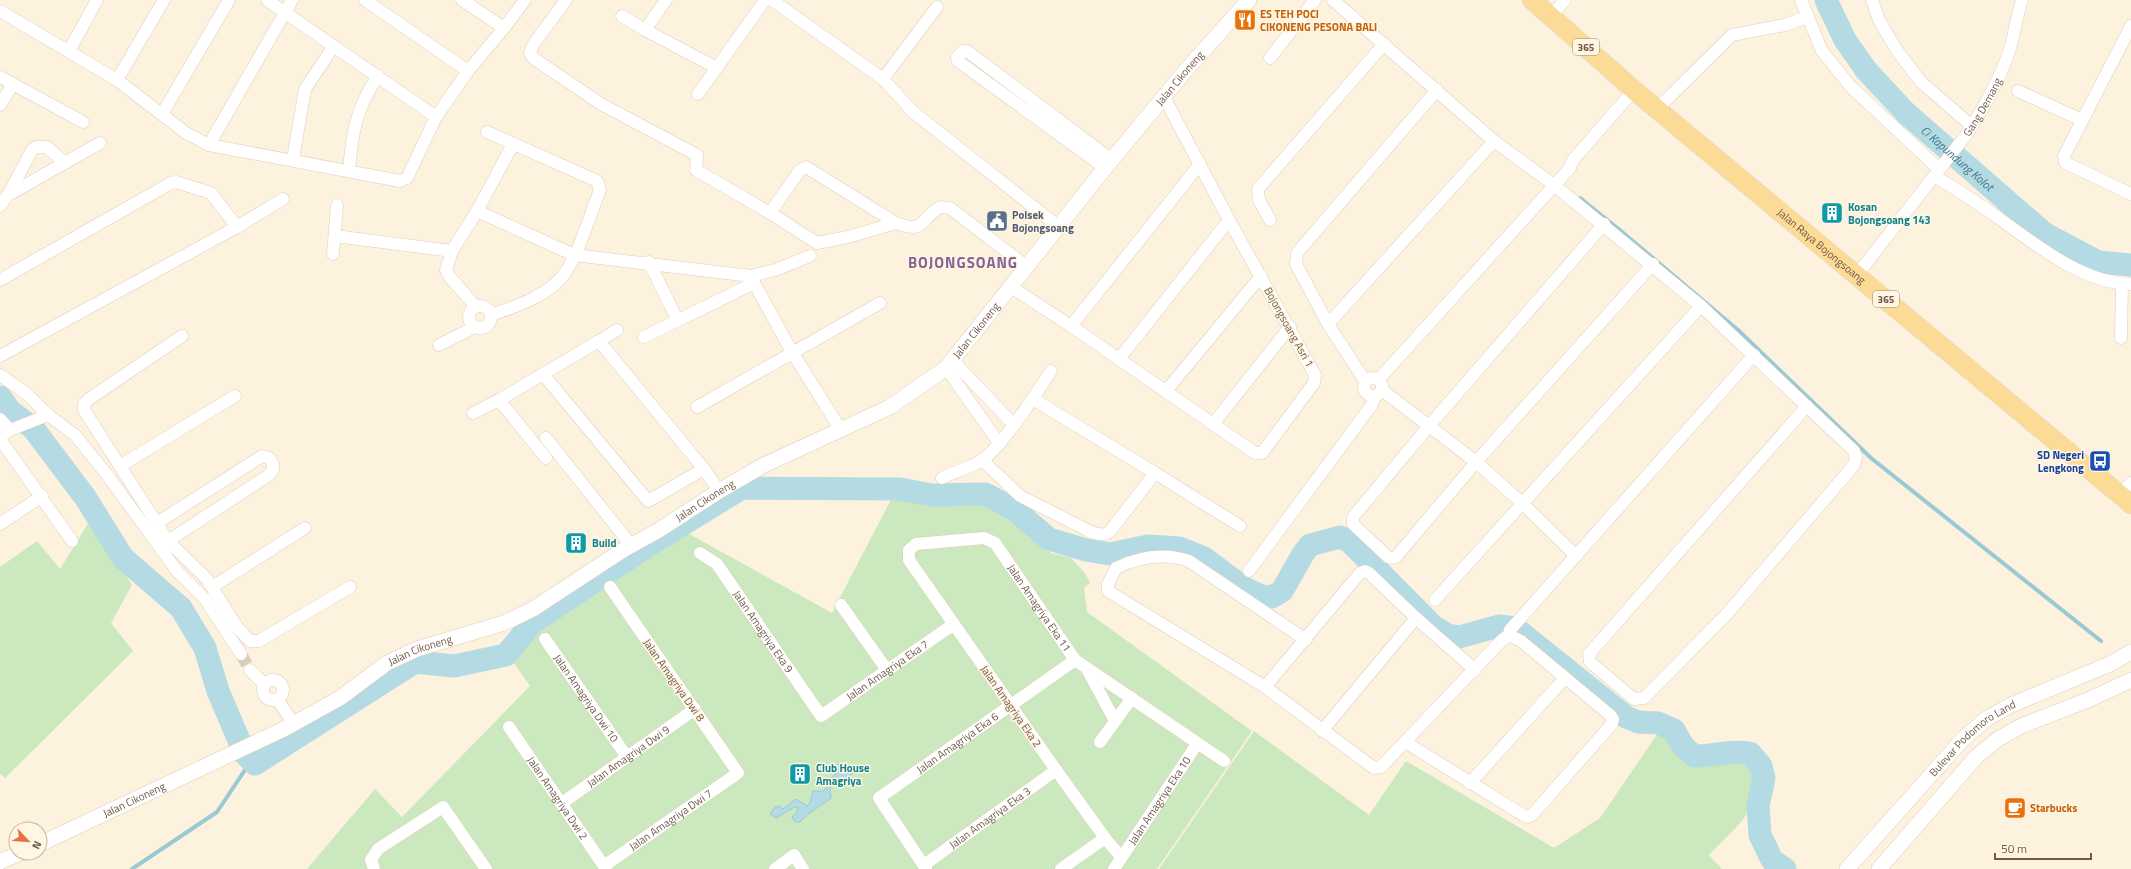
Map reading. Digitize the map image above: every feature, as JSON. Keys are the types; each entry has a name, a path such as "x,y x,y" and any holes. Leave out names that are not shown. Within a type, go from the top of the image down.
{"main road":[{"name":"Jalan Raya Bojongsoang","path":"1532,0 1637,92 1857,275 2127,494"}],"street":[{"path":"117,80 164,0"},
{"path":"162,114 229,0"},
{"path":"267,0 436,117"},
{"path":"210,145 292,0"},
{"path":"365,0 468,71"},
{"path":"462,0 504,28"},
{"path":"0,11 117,80 186,133 210,145 293,159 400,181 407,178 436,117 468,71 526,0"},
{"path":"567,0 533,44 530,53 533,58 601,104 697,155 696,170 770,213 817,243 848,237 896,223"},
{"path":"645,30 666,0"},
{"path":"698,94 765,0"},
{"path":"772,0 883,79 912,112 1059,227"},
{"name":"Jalan Cikoneng","path":"48,840 294,724 340,698 388,663 417,649 504,622 534,609 631,545 659,530 719,491 764,465 890,407 950,365 1108,164 1164,96 1249,0"},
{"path":"1270,58 1315,0"},
{"path":"1333,0 1494,141 1554,185 1653,264 1754,355 1854,451 1856,456 1854,465 1726,615 1644,698 1634,699 1590,662 1589,654 1807,406"},
{"path":"1551,16 1565,0"},
{"path":"1801,0 1822,51 1851,87 1962,192 2052,255 2088,274 2127,284 2121,338"},
{"path":"1872,0 1879,20 1898,52 1921,82 1972,126"},
{"name":"Gang Demang","path":"1857,275 1972,126 2002,70 2011,46 2022,0"},
{"path":"69,52 93,2"},
{"path":"883,79 937,7"},
{"path":"622,16 645,30 717,68"},
{"path":"1658,109 1732,35 1784,25 1807,17"},
{"path":"2131,26 2064,156 2065,162 2131,194"},
{"path":"1270,220 1259,200 1258,189 1384,44"},
{"path":"293,159 304,89 334,46"},
{"path":"963,51 967,51 1108,164 958,60 963,51"},
{"path":"349,170 355,121 367,92 378,76"},
{"path":"0,77 83,122"},
{"path":"0,105 12,84"},
{"path":"1437,90 1297,253 1296,264 1328,324 1365,381 1363,389 1372,396 1554,185 1570,168 1578,164 1637,92"},
{"path":"2018,91 2082,120"},
{"name":"Bojongsoang Asri 1","path":"1011,287 1071,326 1255,453 1262,453 1316,380 1290,327 1229,220 1164,96"},
{"path":"488,132 597,180 600,185 600,190 574,255 561,278 524,302 491,316"},
{"path":"1328,324 1494,141"},
{"path":"8,195 100,143"},
{"path":"476,307 449,276 446,270 452,251 477,211 513,144"},
{"path":"0,206 8,195 32,150 36,147 47,147 65,162"},
{"path":"1071,326 1200,164"},
{"path":"770,213 800,170 806,167 896,223 914,228 918,227 940,207 950,208 1027,267"},
{"path":"0,280 171,183 176,182 210,193 237,227"},
{"path":"0,356 237,227 283,199"},
{"path":"333,254 337,205"},
{"path":"477,211 574,255 649,262 753,280"},
{"path":"1119,359 1229,220"},
{"path":"1604,224 1429,426 1352,520 1353,524 1388,556 1396,557 1476,462 1653,264"},
{"path":"334,236 452,251"},
{"path":"644,336 753,280 810,256"},
{"path":"649,262 677,319"},
{"path":"1166,391 1261,276"},
{"path":"753,280 792,352 841,430"},
{"path":"697,406 880,303"},
{"path":"1435,600 1701,306"},
{"path":"439,344 475,327 484,328 488,325 491,316 486,307 476,307 472,309 469,319 475,327"},
{"path":"1213,424 1290,327"},
{"path":"473,413 499,400 617,330"},
{"path":"182,336 88,399 84,404 84,410 162,532 206,578 237,627 250,641 259,641 350,586"},
{"path":"599,341 704,469 719,491"},
{"path":"1306,640 1189,561 1174,556 1157,557 1129,562 1116,568 1108,584 1108,591 1265,687 1322,731 1377,769 1475,670 1513,629 1754,355"},
{"path":"950,365 1013,424"},
{"path":"950,365 999,443"},
{"path":"942,478 982,460 999,443 1033,398 1051,371"},
{"path":"0,374 27,394 48,415 75,436 108,476 152,539 177,571 205,599 241,654"},
{"path":"543,374 648,501 704,469"},
{"path":"1365,381 1374,377 1379,388 1476,462 1522,503 1576,556"},
{"path":"1249,571 1371,406 1379,388"},
{"path":"120,466 236,396"},
{"path":"1033,398 1155,472 1240,526"},
{"path":"499,400 546,458"},
{"path":"7,433 48,415"},
{"path":"0,419 42,496 72,541"},
{"path":"546,438 631,545"},
{"path":"152,539 262,456 269,458 274,464 273,470 269,475 162,532"},
{"path":"982,460 1020,496 1091,532 1103,535 1108,534 1155,472"},
{"path":"0,524 42,496"},
{"path":"212,587 305,528"},
{"name":"Jalan Amagriya Eka 2","path":"995,543 984,538 916,544 909,550 909,560 1056,770 1105,838 1122,857"},
{"name":"Jalan Amagriya Eka 11","path":"995,543 1076,660 1224,761"},
{"name":"Jalan Amagriya Eka 9","path":"700,553 717,564 821,716"},
{"path":"1265,687 1306,640 1360,573 1365,571 1475,670"},
{"name":"Jalan Amagriya Dwi 8","path":"610,587 738,773"},
{"path":"841,605 887,670"},
{"path":"1322,731 1416,618"},
{"name":"Jalan Amagriya Eka 7","path":"821,716 954,624"},
{"path":"1405,742 1523,815 1528,817 1532,815 1612,724 1613,719 1610,714 1521,642 1513,629"},
{"name":"Jalan Amagriya Dwi 10","path":"545,639 627,757"},
{"name":"Bulevar Podomoro Land","path":"1846,869 1963,739 1986,719 2011,705 2110,664 2131,652"},
{"name":"Jalan Amagriya Eka 6","path":"925,867 879,798 1076,660"},
{"name":"Jalan Amagriya Eka 11","path":"1087,668 1115,721"},
{"path":"250,670 264,684 263,691 265,697 271,700 277,699 294,724"},
{"path":"1470,783 1565,678"},
{"name":"Bulevar Podomoro Land","path":"1880,868 1977,756 1998,739 2022,726 2088,700 2131,680"},
{"path":"1100,742 1132,698"},
{"name":"Jalan Amagriya Dwi 9","path":"562,803 695,709"},
{"name":"Jalan Amagriya Dwi 2","path":"509,727 605,867"},
{"name":"Jalan Amagriya Eka 10","path":"1114,869 1198,744"},
{"name":"Jalan Amagriya Eka 3","path":"925,867 1056,770"},
{"name":"Jalan Amagriya Dwi 7","path":"605,867 738,773"},
{"path":"374,869 371,860 378,849 443,807 486,869"},
{"path":"1061,869 1105,838"},
{"path":"1863,851 1880,868"},
{"path":"775,869 794,855 804,869"}],"green space":[{"path":"895,492 927,501 994,497 1027,526 1051,553 1071,558 1085,573 1090,583 1084,588 1087,612 1252,731 1157,869 307,869 375,789 402,817 530,686 511,659 515,649 526,634 682,530 832,613"},
{"path":"89,522 132,585 111,623 133,651 5,778 0,774 0,567 37,541 60,569"},
{"path":"1653,727 1663,729 1668,732 1675,739 1685,755 1694,761 1708,763 1736,757 1753,761 1758,776 1758,789 1754,802 1748,813 1739,824 1709,855 1722,869 1159,869 1254,731 1369,815 1406,761 1554,848 1600,818 1658,733"}],"water":[{"path":"840,763 845,765 845,768 851,768 853,773 833,784 830,788 831,798 800,822 795,822 792,817 797,812 798,808 795,807 776,818 770,814 775,807 779,806 783,809 796,799 807,806 810,802 813,791 824,791 835,774 834,767"}],"waterway":[{"name":"Ci Kapundung Kolot","path":"1826,0 1845,40 1866,70 1906,113 2045,234 2098,262 2131,265"},
{"path":"1580,198 1738,330 1871,458 2101,641"},
{"path":"0,397 10,411 33,428 85,497 123,558 181,608 205,648 218,691 241,745"},
{"path":"244,753 255,764 415,662 454,666 506,655 532,623 654,542 742,488 900,489 932,495 985,494 1015,510 1049,539 1086,550 1110,554 1148,546 1179,548 1204,558 1244,588 1261,596 1272,597 1282,591 1303,554 1310,545 1340,537 1349,541 1433,626 1448,635 1459,637 1499,626 1515,628 1626,717 1638,722 1658,723 1674,730 1683,746 1694,756 1736,752 1750,753 1761,766 1764,778 1758,806 1760,835 1772,860 1785,869"},
{"path":"132,869 217,812 251,761"}],"tunnel":[{"path":"241,654 250,670"}],"place":[{"name":"ES TEH POCI CIKONENG PESONA BALI","path":"1245,20"},
{"name":"Kosan Bojongsoang 143","path":"1832,213"},
{"name":"Polsek Bojongsoang","path":"997,221"},
{"name":"SD Negeri Lengkong","path":"2100,461"},
{"name":"Build","path":"576,543"},
{"name":"Club House Amagriya","path":"800,774"},
{"name":"Starbucks","path":"2015,808"}],"district":[{"name":"BOJONGSOANG","path":"963,262"}]}
